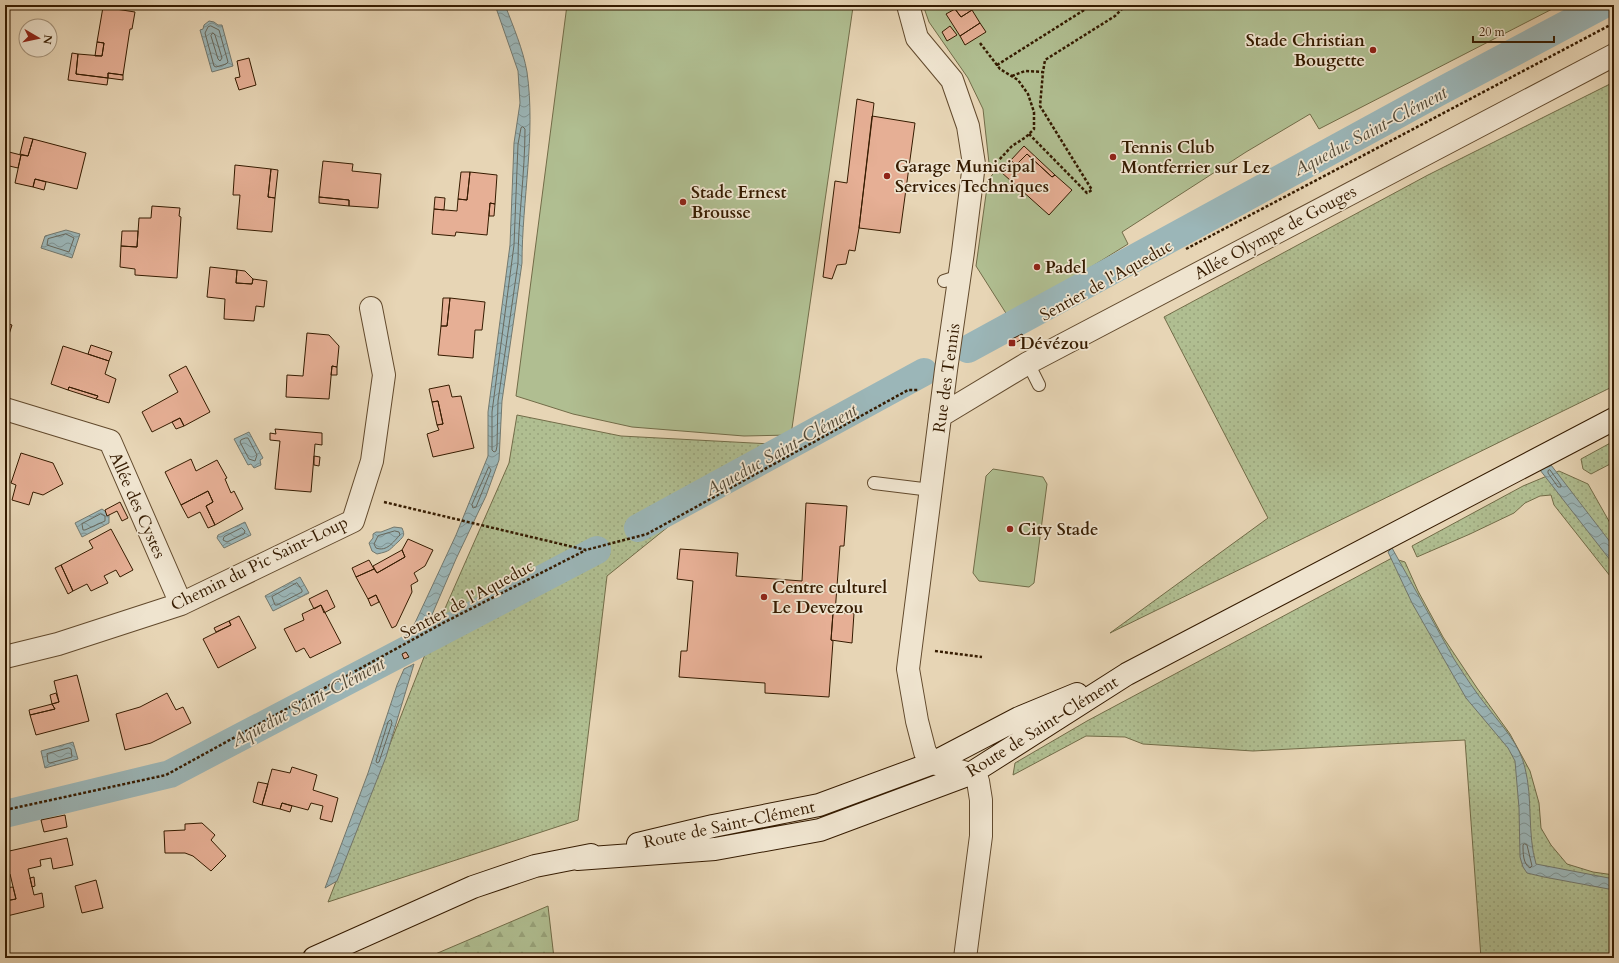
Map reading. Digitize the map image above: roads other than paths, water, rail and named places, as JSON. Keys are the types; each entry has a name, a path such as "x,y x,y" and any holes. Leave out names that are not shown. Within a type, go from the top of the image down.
{"street":[{"name":"Rue des Tennis","path":"908,5 917,38 952,80 968,126 974,164 952,279 943,390 908,669 916,721 925,752 933,763"},
{"name":"Allée Olympe de Gouges","path":"940,416 1028,363 1614,55"},
{"name":"Chemin du Pic Saint-Loup","path":"5,657 58,644 181,604 353,521 372,461 384,375 371,308"},
{"name":"Allée des Cystes","path":"5,409 110,441 181,604"},
{"path":"1127,674 1614,419"},
{"name":"Route de Saint-Clément","path":"314,958 473,888 535,866 577,859 713,826 819,805 933,763 1019,718 1127,674"},
{"name":"Route de Saint-Clément","path":"577,859 715,849 820,830 970,774 1127,674"},
{"path":"933,763 970,774 978,781 982,816 965,958"}],"lane":[{"path":"1028,363 1039,385"},
{"path":"874,483 931,490"}],"water":[{"path":"495,5 505,5 520,46 527,72 530,120 522,263 502,401 499,460 486,496 456,559 425,631 407,640 456,535 488,456 488,412 510,245 514,143 520,103 518,71"},
{"path":"209,21 222,25 233,66 212,72 200,30 203,29 204,25"},
{"path":"66,230 80,234 72,258 41,248 45,236"},
{"path":"249,432 263,458 260,460 261,465 254,468 251,464 248,465 234,439"},
{"path":"1551,465 1614,547 1614,565 1540,470"},
{"path":"102,509 109,514 109,523 82,537 75,523"},
{"path":"245,522 251,535 224,548 217,538 218,535"},
{"path":"394,527 402,528 404,534 403,537 387,551 377,554 372,551 369,543 373,538 373,534"},
{"path":"1392,548 1454,659 1466,678 1515,744 1523,760 1529,792 1533,852 1536,864 1614,879 1614,890 1527,873 1523,867 1520,857 1519,808 1515,761 1508,748 1466,698 1412,603 1388,552"},
{"path":"300,577 309,593 273,611 265,596"},
{"path":"414,664 386,757 337,881 325,888 368,773 397,685 404,669"},
{"path":"73,742 78,759 45,768 41,751"}],"waterway":[{"name":"Aqueduc Saint-Clément","path":"968,349 1437,93 1603,5"},
{"name":"Aqueduc Saint-Clément","path":"638,528 924,372"},
{"name":"Aqueduc Saint-Clément","path":"5,814 170,774 597,550"}],"place":[{"name":"Stade Christian Bougette","path":"1373,50"},
{"name":"Tennis Club Montferrier sur Lez","path":"1113,157"},
{"name":"Garage Municipal Services Techniques","path":"887,176"},
{"name":"Stade Ernest Brousse","path":"683,202"},
{"name":"Padel","path":"1037,267"},
{"name":"Dévézou","path":"1012,343"},
{"name":"City Stade","path":"1010,529"},
{"name":"Centre culturel Le Devezou","path":"764,597"}]}
